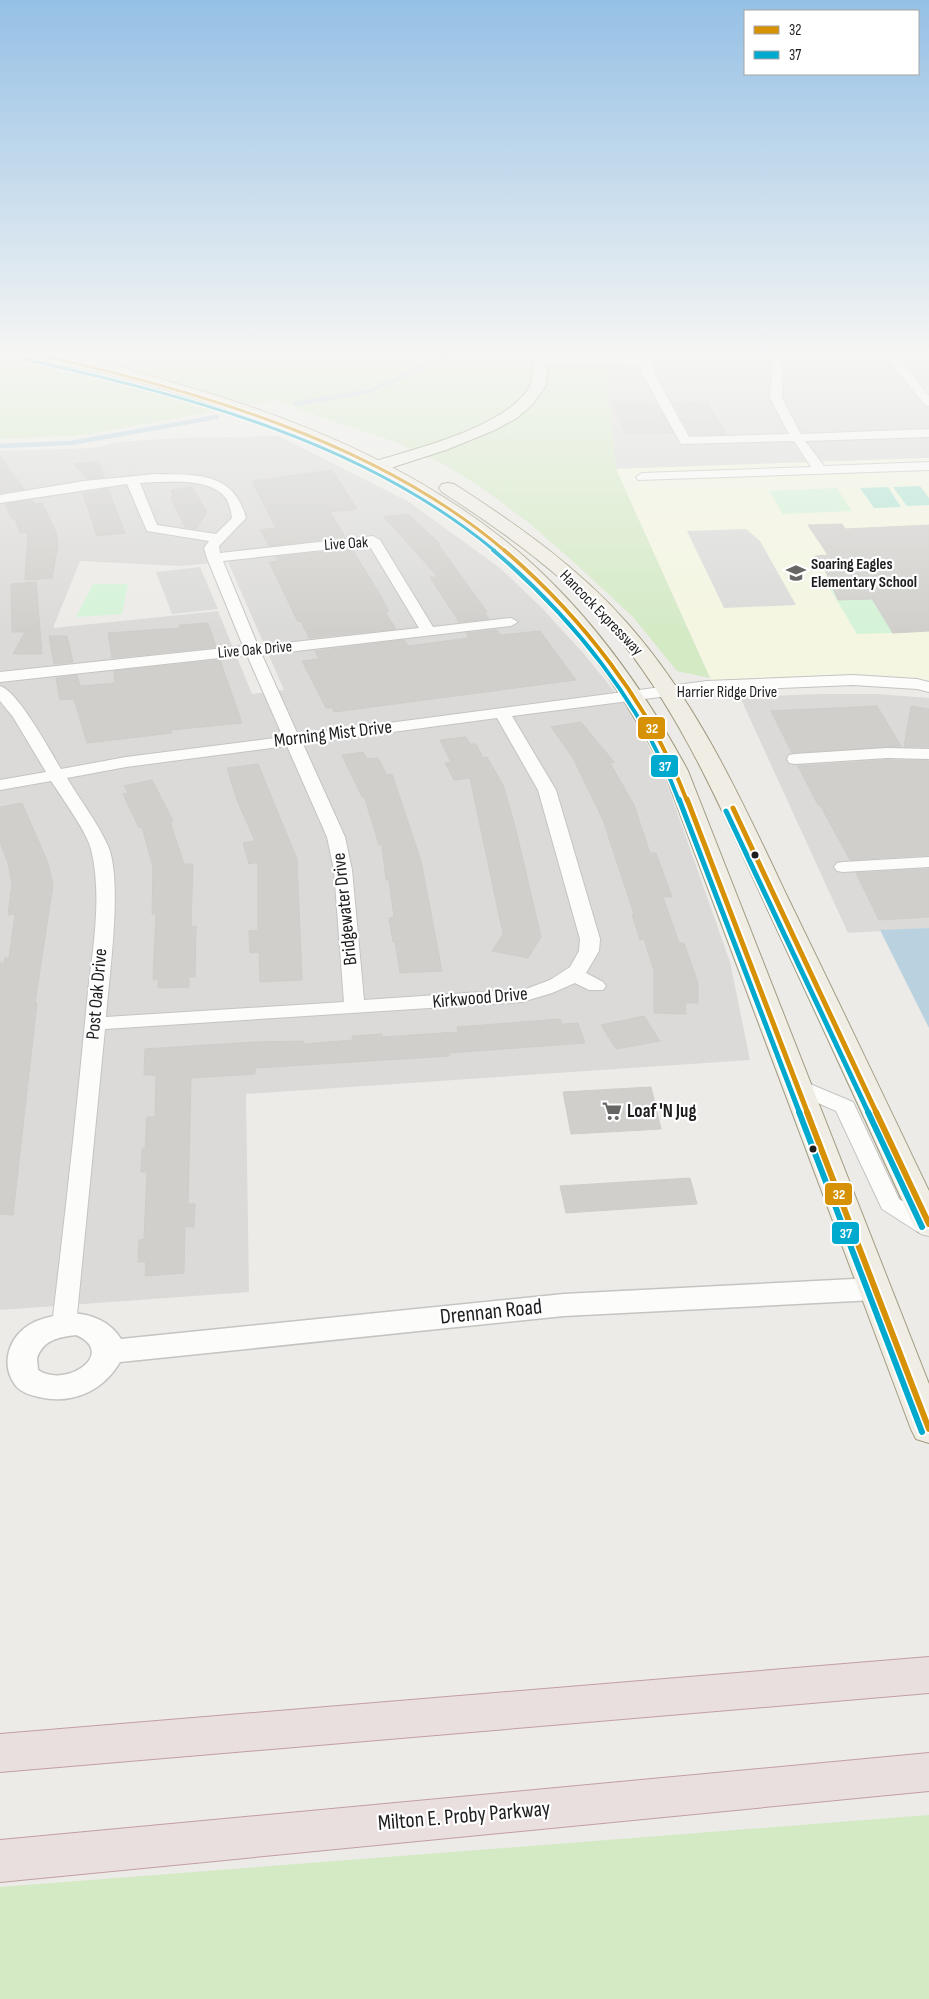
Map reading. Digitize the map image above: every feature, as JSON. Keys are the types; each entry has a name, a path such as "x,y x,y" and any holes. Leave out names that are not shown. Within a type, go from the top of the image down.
{"highway":[{"path":"0,1753 929,1675"},
{"name":"Milton E. Proby Parkway","path":"0,1861 929,1772"}],"main road":[{"name":"Hancock Expressway","path":"329,445 375,466 449,510 486,535 544,587 584,631 634,694 676,771 929,1429"},
{"name":"Hancock Expressway","path":"362,445 396,460 447,487 495,517 542,553 619,627 638,649 667,692 718,776 929,1224"},
{"path":"375,466 442,445"}],"street":[{"path":"804,445 820,470"},
{"path":"642,477 929,466"},
{"path":"0,499 132,480 166,477 192,478 220,486 229,492 238,518 235,525 216,538 160,531 152,528 132,480"},
{"name":"Bridgewater Drive","path":"216,538 211,548 214,558 336,837 343,870 355,1008"},
{"name":"Live Oak","path":"214,558 373,540 428,631"},
{"name":"Live Oak Drive","path":"0,677 253,650 273,650 511,622"},
{"name":"Harrier Ridge Drive","path":"667,692 707,686 853,680 917,684 929,687"},
{"name":"Post Oak Drive","path":"0,691 20,715 53,774 100,847 105,869 106,892 95,1024 64,1325"},
{"name":"Harrier Ridge Drive","path":"667,692 715,694 836,691 929,694"},
{"name":"Morning Mist Drive","path":"0,785 53,774 292,739 634,694 667,692"},
{"name":"Kirkwood Drive","path":"95,1024 522,996 544,991 573,974 585,963 590,950 590,939 547,790 501,712"},
{"path":"794,759 888,753 929,754"},
{"path":"843,867 929,862"},
{"path":"573,974 596,986"},
{"path":"798,1086 845,1107 890,1204 929,1228"},
{"name":"Drennan Road","path":"109,1352 564,1305 874,1289"},
{"path":"64,1325 90,1327 101,1333 107,1342 109,1352 107,1362 94,1376 76,1386 61,1388 34,1384 10,1357 24,1348 40,1333 64,1325"}],"shaded area":[{"path":"105,445 297,445 409,502 500,568 542,608 584,654 631,712 666,781 730,962 750,1060 246,1094 249,1292 0,1310 0,451 95,448","holes":["80,561 179,566 228,562 284,690 252,694 218,611 53,628"]},
{"path":"613,445 929,445 929,458 616,469"},
{"path":"186,454 187,459 195,460 201,455 256,464 235,478 186,470 190,467 182,466 178,470 142,473 139,470 114,473 104,458"},
{"name":"Soaring Eagles Elementary School","path":"929,458 929,682 912,680 712,682 616,469"},
{"path":"161,485 174,520 158,522 163,528 209,532 203,539 196,539 189,545 144,540 131,535 113,490"},
{"path":"837,488 852,511 783,514 769,491"},
{"path":"383,516 395,536 381,538 383,541 396,539 411,556 395,560 399,564 415,562 448,613 395,619 371,576 386,573 365,540 349,521"},
{"path":"746,529 760,541 796,605 724,608 687,531"},
{"path":"344,534 350,552 246,563 235,544"},
{"path":"200,567 218,609 172,614 156,572"},
{"path":"852,578 871,598 893,633 857,634 824,579"},
{"path":"93,584 128,584 122,614 76,617"},
{"path":"275,585 286,606 272,607 272,610 288,609 296,628 265,631 246,589"},
{"path":"518,614 528,629 487,634 482,627 473,628 479,635 436,640 430,633 406,637 410,644 359,650 357,643 349,644 353,650 301,656 291,642"},
{"path":"878,694 929,698 929,928 848,933 740,697"}],"green space":[{"path":"402,445 614,445 616,469 710,678 677,671 633,617 577,565 529,523 482,488 445,465"},
{"path":"920,486 929,498 929,505 907,506 893,487"},
{"path":"888,487 901,507 874,508 860,488"},
{"path":"929,1815 929,1999 0,1999 0,1887"}],"water":[{"path":"929,928 929,1028 880,930"}],"building":[{"path":"0,456 24,489 0,493"},
{"path":"98,461 104,477 87,479 74,464"},
{"path":"332,470 357,509 330,512 345,537 269,546 260,530 276,528 252,481"},
{"path":"192,487 207,512 196,529 185,527 170,497 174,497 171,490"},
{"path":"108,489 125,533 97,536 83,494"},
{"path":"32,500 35,504 42,503 56,532 58,545 52,578 25,580 28,532 20,533 15,519 12,519 5,504"},
{"path":"408,514 440,544 438,544 487,612 485,613 489,619 459,622 430,577 438,577 384,517"},
{"path":"842,524 845,529 929,525 929,631 893,633 872,599 838,600 826,572 815,556 828,555 808,525"},
{"path":"352,549 383,600 389,612 385,612 396,629 309,638 301,621 298,622 269,562 278,561 276,557"},
{"path":"36,582 42,654 13,654 25,632 12,632 11,584"},
{"path":"208,623 216,647 112,658 108,633 180,628 179,625"},
{"path":"497,630 500,635 540,631 576,680 334,712 332,708 326,708 302,661 319,659 315,651 404,640 408,646 469,638 466,633"},
{"path":"49,636 67,636 73,662 54,664"},
{"path":"220,660 242,723 171,730 172,733 87,743 74,699 60,700 56,678 77,675 80,686 115,683 114,671"},
{"path":"877,706 901,746 792,753 771,711"},
{"path":"911,706 929,709 929,747 904,747"},
{"path":"581,722 614,762 610,763 634,805 650,853 656,853 672,897 663,897 679,943 684,943 698,983 698,1003 685,1003 686,1014 654,1013 654,971 644,939 640,940 632,914 634,914 603,820 573,758 551,727"},
{"path":"466,737 470,744 476,744 483,758 487,757 504,787 541,937 528,958 492,951 503,934 470,778 454,780 445,763 451,762 440,740"},
{"path":"363,752 367,759 378,758 387,775 392,774 421,861 442,971 400,973 389,918 394,917 389,880 386,880 382,845 379,845 364,796 362,797 342,755"},
{"path":"887,760 929,761 929,855 850,860 798,766"},
{"path":"258,764 297,859 302,980 260,982 259,952 250,953 249,931 258,930 258,862 249,864 243,843 255,841 237,800 227,768"},
{"path":"152,780 173,821 170,822 184,864 193,864 191,927 196,926 195,977 189,977 189,987 158,988 158,979 153,980 156,914 152,914 153,867 142,827 139,828 123,794 128,793 124,786"},
{"path":"22,803 48,863 53,885 35,1003 37,1003 13,1215 0,1214 0,963 4,963 5,958 9,958 15,914 8,915 12,884 8,863 0,842 0,807"},
{"path":"929,869 929,917 879,920 856,873"},
{"path":"644,1016 660,1041 616,1049 601,1025"},
{"path":"560,1019 562,1024 578,1023 585,1043 449,1053 449,1056 255,1068 255,1074 191,1078 188,1204 195,1204 194,1227 185,1227 184,1273 145,1276 146,1262 138,1262 139,1240 144,1239 147,1172 141,1172 142,1149 145,1149 147,1117 155,1117 156,1075 144,1075 145,1049 254,1042 303,1041 304,1044 353,1040 352,1036 382,1034 382,1037 458,1032 457,1027"},
{"name":"Loaf 'N Jug","path":"651,1087 661,1129 571,1134 563,1092"},
{"path":"690,1178 697,1204 566,1213 560,1186"}],"waterway":[{"path":"0,446 17,445"}],"transit line":[{"name":"37","path":"313,445 387,480 441,512 492,549 545,597 569,624 614,681 634,712 669,774 922,1432"},
{"name":"32","path":"329,445 361,460 429,498 464,520 524,567 575,620 598,648 620,678 659,739 676,771 929,1429"},
{"name":"32","path":"733,808 929,1224"},
{"name":"37","path":"726,811 922,1227"}],"place":[{"name":"Soaring Eagles Elementary School","path":"796,573"},
{"name":"Loaf 'N Jug","path":"612,1111"}]}
